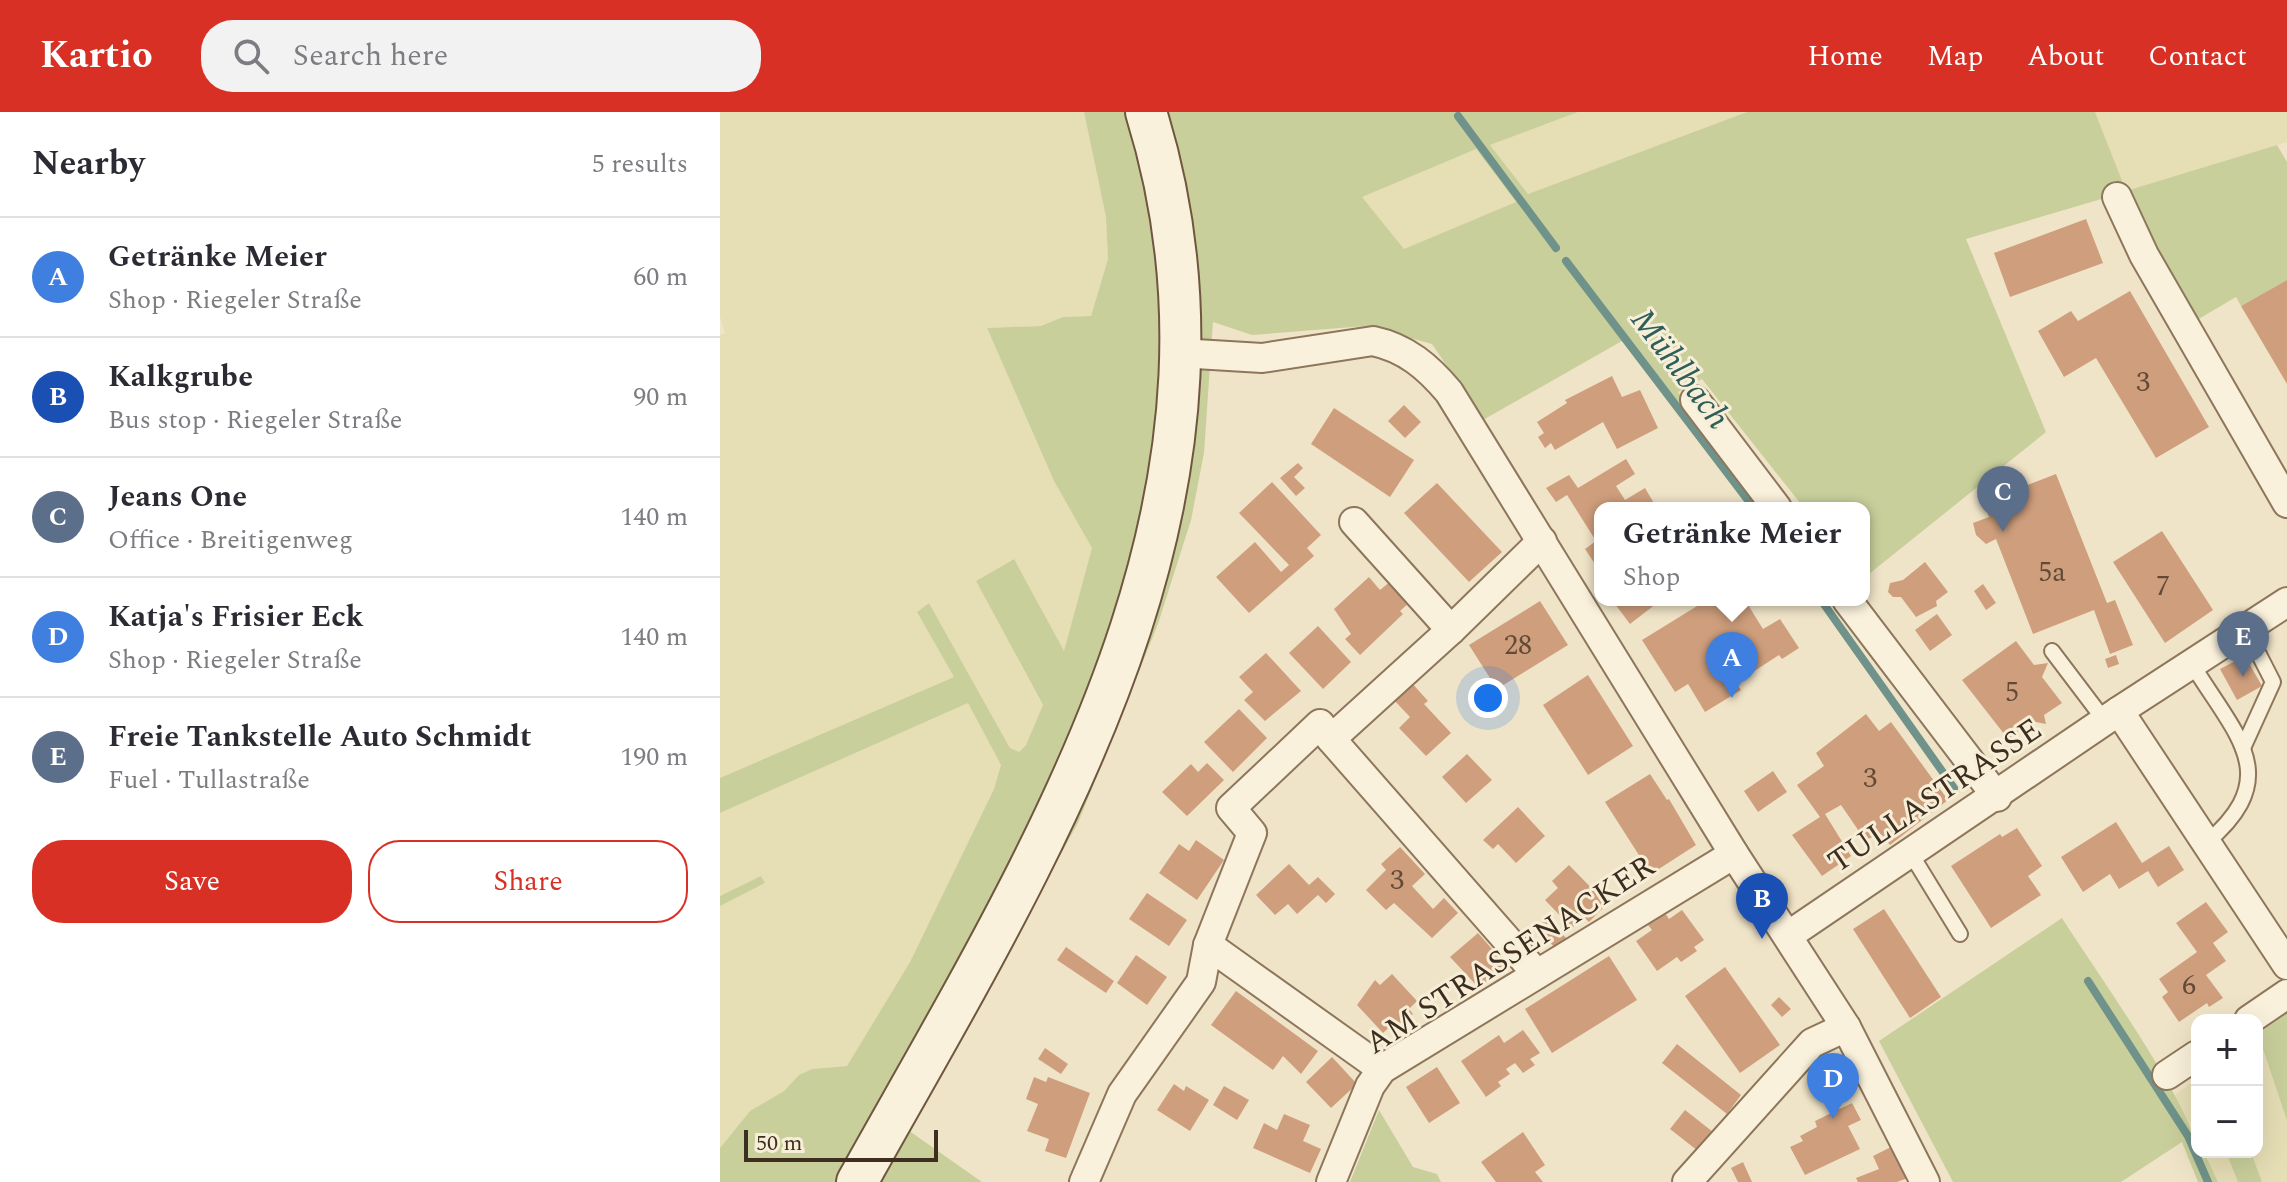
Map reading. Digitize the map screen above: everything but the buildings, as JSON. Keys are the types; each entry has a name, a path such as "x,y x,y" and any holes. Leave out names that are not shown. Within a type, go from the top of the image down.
{"street":[{"path":"857,1182 1054,822 1105,707 1143,598 1169,474 1179,353 1177,280 1167,200 1146,112"},
{"path":"2117,197 2144,255 2287,503"},
{"path":"1179,353 1262,358 1373,341 1390,344 1430,370 1449,392 1734,854 1846,1027 1925,1182"},
{"path":"1695,400 1772,502"},
{"path":"1354,522 1451,630"},
{"path":"1331,739 1451,630 1542,541"},
{"name":"TULLASTRASSE","path":"1789,935 1997,797 2112,716 2287,602"},
{"path":"1852,606 1997,797"},
{"path":"2112,716 2206,843 2287,965"},
{"path":"1084,1182 1122,1094 1201,982 1208,945 1252,833 1231,808 1320,724 1537,974"},
{"name":"AM STRASSENACKER","path":"1331,1182 1370,1086 1382,1069 1734,854"},
{"path":"1208,945 1382,1069"},
{"path":"2258,1014 2287,994"},
{"path":"1687,1182 1812,1043 1846,1027"},
{"path":"2167,1075 2191,1059"}],"lane":[{"path":"2243,748 2273,682 2246,629"},
{"path":"2052,651 2112,716"},
{"path":"2192,664 2243,748 2251,777 2243,804 2232,821 2206,843"},
{"path":"1911,854 1960,934"}],"shaded area":[{"path":"720,112 1084,112 1106,217 1108,259 1091,316 1063,317 1042,326 987,328 1054,481 1092,548 1064,652 1013,559 976,581 1043,706 1026,745 1019,752 1011,749 929,603 917,612 954,677 720,778 720,335 725,333 720,317"},
{"path":"1578,112 1747,112 1528,194 1490,145"},
{"path":"2095,112 2287,112 2287,142 2125,192"},
{"path":"1475,148 1516,202 1404,249 1361,196"},
{"path":"968,703 1001,765 994,789 910,962 847,1066 812,1069 799,1075 784,1091 750,1111 720,1148 720,906 765,883 761,876 720,896 720,813"},
{"path":"2263,1049 2287,1121 2287,1182 2262,1182 2253,1158 2263,1158"},
{"path":"2191,1083 2191,1126 2175,1095"},
{"path":"2207,1158 2228,1158 2238,1182 2218,1182"}],"green space":[{"path":"1084,112 1578,112 1490,145 1528,194 1747,112 2095,112 2126,191 2277,145 2287,162 2287,280 2241,306 2236,297 2197,320 2125,192 1966,239 2046,432 1870,573 1870,502 1799,502 1702,379 1678,392 1760,497 1754,502 1744,502 1622,341 1483,420 1432,344 1366,326 1252,335 1213,322 1204,453 1191,520 1158,624 1078,823 908,1130 982,1182 720,1182 720,1148 750,1111 784,1091 799,1075 812,1069 847,1066 910,962 994,789 1001,765 968,703 720,813 720,778 954,677 917,612 929,603 1010,748 1019,752 1026,745 1043,705 976,581 1014,559 1064,651 1092,548 1054,481 987,328 1041,326 1063,317 1091,316 1108,259 1106,217","holes":["1476,149 1516,202 1404,249 1362,197"]},
{"path":"761,876 765,883 720,906 720,896"},
{"path":"2062,918 2117,1000 2180,1105 2191,1130 2191,1158 2207,1158 2218,1182 2198,1182 2182,1142 2121,1182 1953,1182 1879,1041"},
{"path":"2287,1013 2287,1121 2263,1049 2263,1030"},
{"path":"1379,1110 1413,1167 1437,1174 1441,1182 1350,1182"},
{"path":"2228,1158 2253,1158 2262,1182 2238,1182"}],"waterway":[{"name":"Mühlbach","path":"1458,116 1556,248"},
{"name":"Mühlbach","path":"1566,261 1749,502"},
{"name":"Mühlbach","path":"1825,606 1954,788"},
{"name":"Mühlbach","path":"2088,981 2188,1136 2208,1182"}],"place":[{"name":"Jeans One","path":"2003,532"},
{"name":"Freie Tankstelle Auto Schmidt","path":"2243,677"},
{"name":"Getränke Meier","path":"1732,698"},
{"name":"Kalkgrube","path":"1762,939"},
{"name":"Katja's Frisier Eck","path":"1833,1119"}]}
